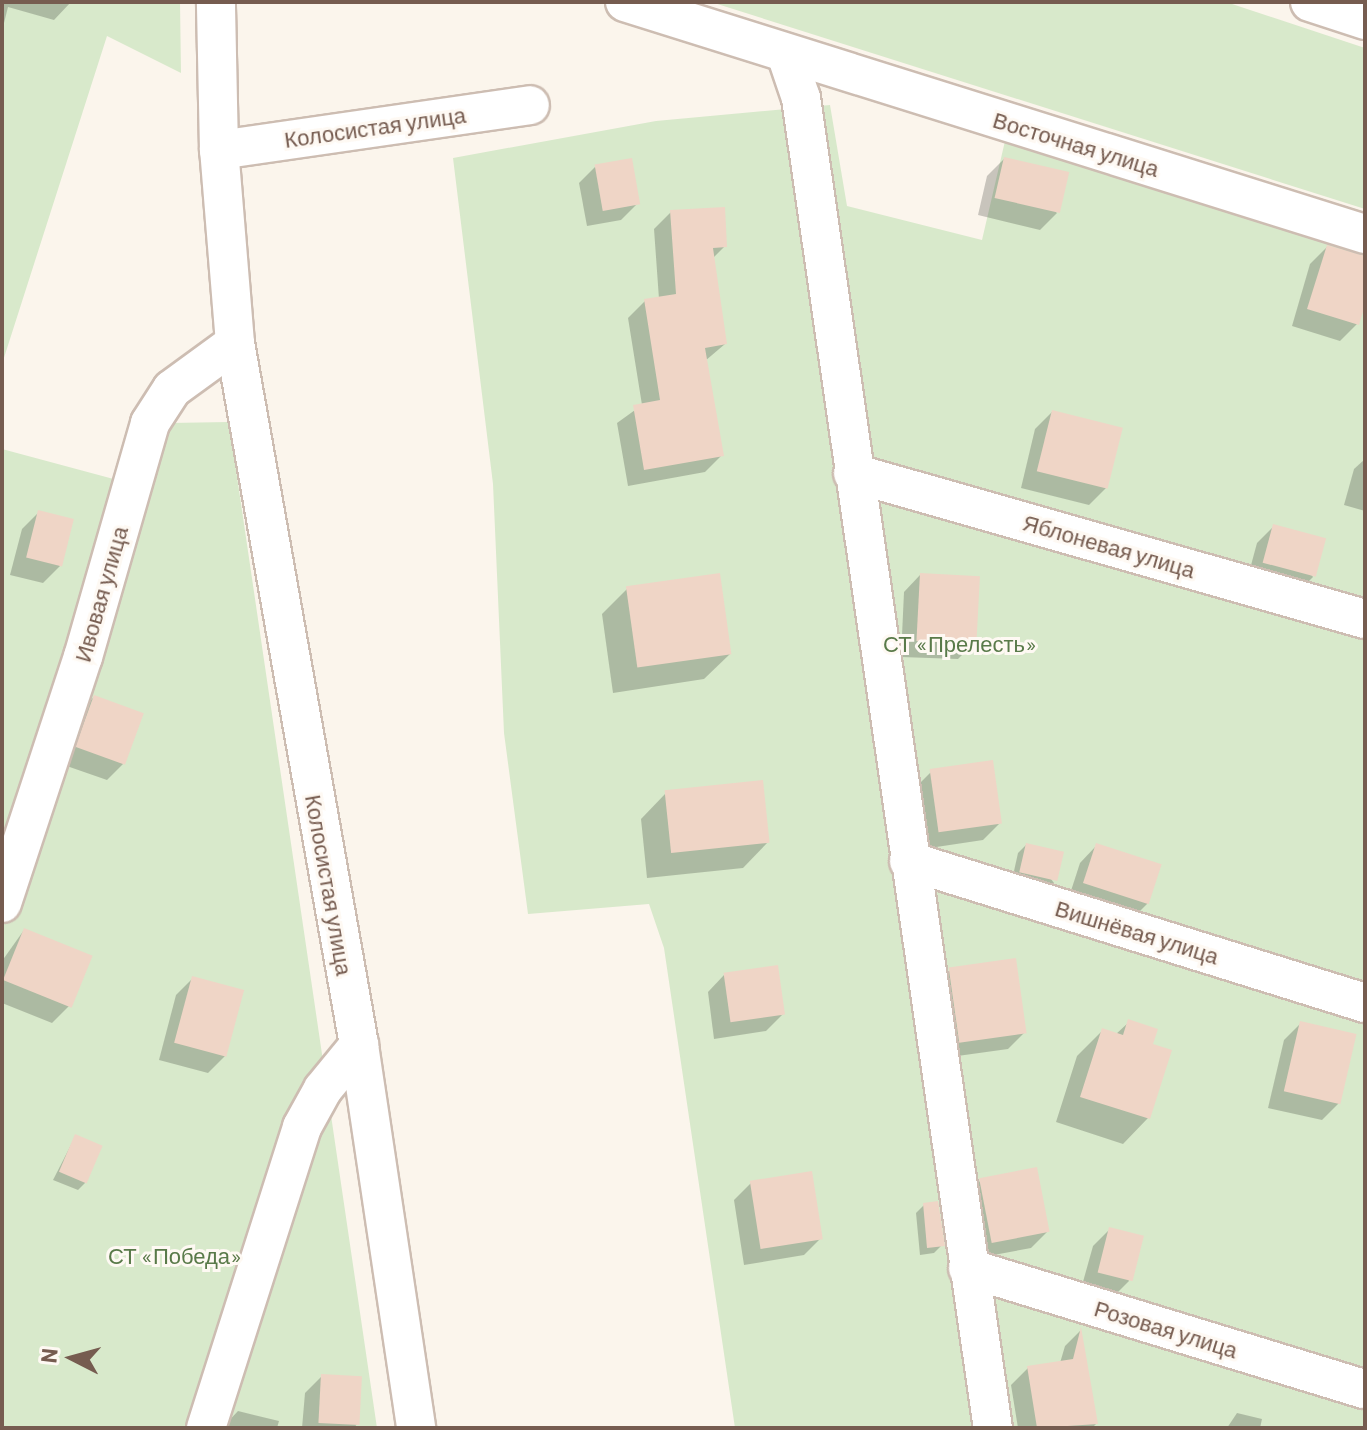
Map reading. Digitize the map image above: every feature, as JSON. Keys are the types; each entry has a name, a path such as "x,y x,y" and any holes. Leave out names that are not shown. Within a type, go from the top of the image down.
{"street":[{"name":"Колосистая улица","path":"216,2 219,150 234,330 359,1045 416,1428"},
{"name":"Восточная улица","path":"625,2 1365,234"},
{"path":"1310,2 1365,20"},
{"path":"786,54 801,98 993,1428"},
{"name":"Колосистая улица","path":"219,150 530,105"},
{"name":"Ивовая улица","path":"2,903 83,657 150,423 172,389 234,330"},
{"name":"Яблоневая улица","path":"853,473 1365,619"},
{"name":"Вишнёвая улица","path":"909,861 1365,1003"},
{"path":"206,1428 302,1127 323,1089 359,1045"},
{"name":"Розовая улица","path":"968,1268 1365,1389"}],"green space":[{"path":"2,2 180,2 181,73 107,36 2,364"},
{"path":"711,2 1226,2 1365,48 1365,209"},
{"name":"СТ «Прелесть»","path":"830,105 847,206 982,240 1005,141 1365,252 1365,1428 735,1428 664,948 649,904 528,914 504,733 493,484 453,158 656,121"},
{"name":"СТ «Победа»","path":"229,422 377,1428 2,1428 2,449 147,488 169,423"}],"building":[{"path":"1004,157 1069,172 1060,213 995,198"},
{"path":"632,158 640,204 603,211 595,165"},
{"path":"725,207 727,247 713,248 727,344 705,348 724,456 644,470 633,405 660,400 644,299 676,294 670,210"},
{"path":"1327,245 1365,256 1365,305 1359,325 1307,309"},
{"path":"1052,410 1123,428 1108,489 1037,471"},
{"path":"38,510 74,519 62,566 26,558"},
{"path":"1273,524 1326,538 1316,577 1263,563"},
{"path":"720,573 731,654 637,667 626,586"},
{"path":"920,573 980,576 976,644 916,641"},
{"path":"94,695 144,713 125,765 75,747"},
{"path":"993,760 1002,823 939,832 930,769"},
{"path":"763,780 770,843 671,853 665,790"},
{"path":"1026,843 1064,852 1057,881 1019,872"},
{"path":"1096,843 1162,864 1149,904 1083,883"},
{"path":"24,928 93,956 72,1008 3,980"},
{"path":"1016,958 1027,1033 959,1043 949,967"},
{"path":"778,965 785,1015 730,1022 724,973"},
{"path":"192,976 244,990 226,1057 174,1043"},
{"path":"1128,1019 1158,1029 1153,1044 1172,1050 1150,1119 1080,1097 1102,1028 1123,1035"},
{"path":"1300,1021 1357,1034 1340,1104 1284,1091"},
{"path":"75,1134 103,1146 87,1183 59,1172"},
{"path":"1037,1167 1050,1232 992,1243 979,1178"},
{"path":"812,1171 823,1239 761,1249 750,1181"},
{"path":"938,1201 945,1246 927,1248 923,1203"},
{"path":"1109,1227 1144,1236 1133,1281 1098,1273"},
{"path":"1081,1327 1098,1424 1037,1428 1027,1366 1073,1359"},
{"path":"321,1374 362,1376 359,1425 318,1423"}]}
